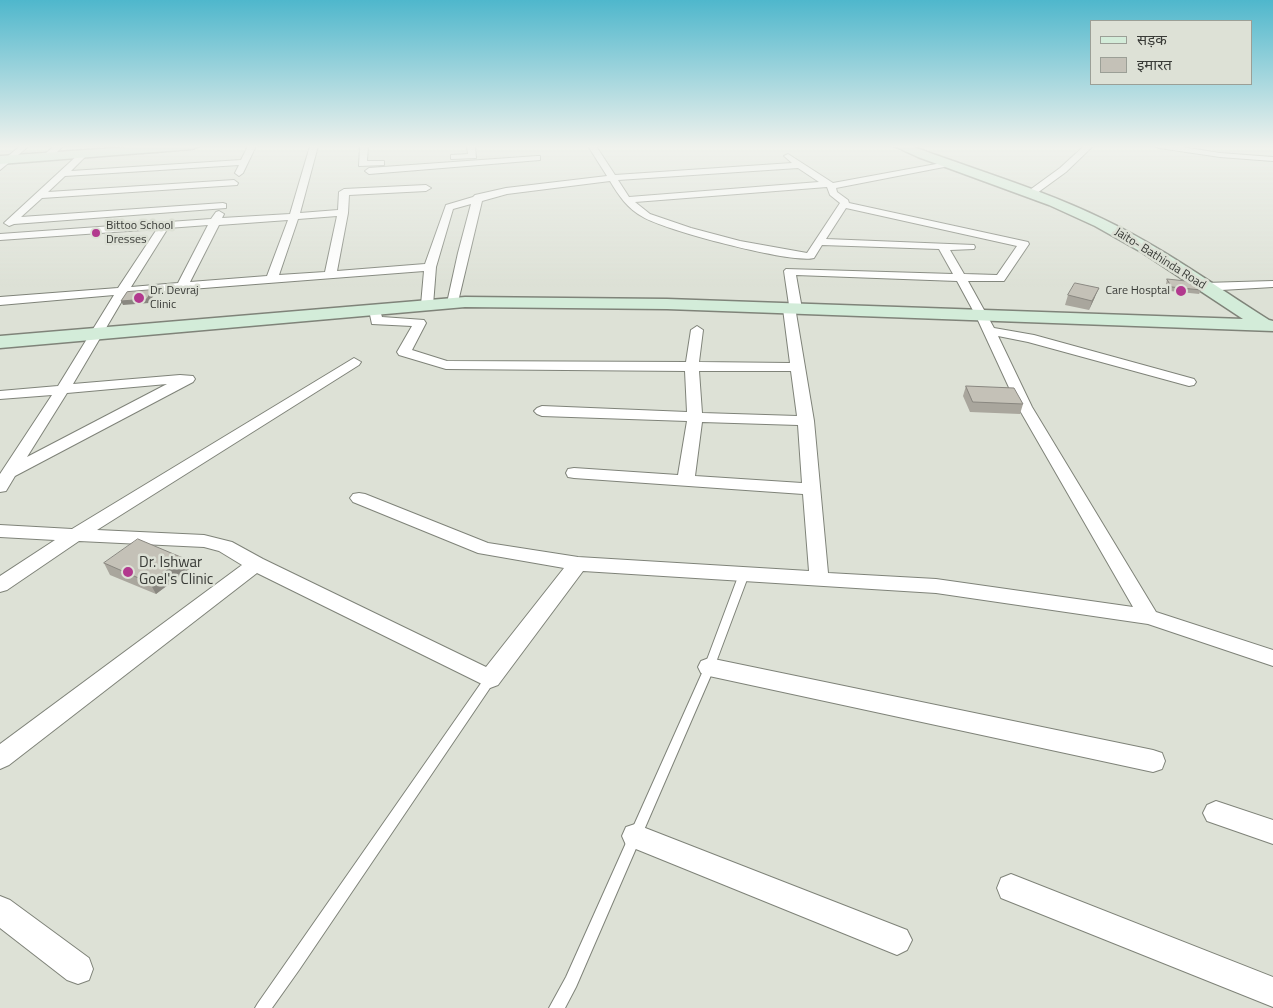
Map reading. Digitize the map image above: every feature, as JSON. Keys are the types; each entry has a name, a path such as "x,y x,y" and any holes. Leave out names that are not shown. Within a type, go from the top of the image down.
{"street":[{"path":"272,279 301,193"},
{"path":"330,275 343,213 344,193"},
{"path":"427,305 430,267 449,207 496,193"},
{"path":"622,193 626,200 647,216 739,244 794,255 810,256 845,202 833,193"},
{"path":"626,200 721,193"},
{"path":"0,231 40,195 228,194"},
{"path":"10,222 228,194"},
{"path":"182,286 228,194"},
{"name":"Jaito- Bathinda Road","path":"1030,194 1075,211 1124,235 1270,328"},
{"path":"453,303 463,253 478,197"},
{"path":"819,579 806,421 798,366 790,271 1000,279 1024,244 842,206"},
{"path":"0,237 343,213"},
{"path":"0,487 164,226"},
{"path":"819,242 970,247"},
{"path":"943,246 985,324 1025,407 1149,617"},
{"path":"0,301 430,267"},
{"path":"1204,287 1273,284"},
{"path":"0,342 453,303 667,304 792,309 985,324 1270,328"},
{"path":"375,310 376,321 420,323 404,352 446,365 798,366"},
{"path":"985,324 1189,382"},
{"path":"686,481 695,416 692,365 698,330"},
{"path":"0,585 75,535 354,362"},
{"path":"0,395 188,379 8,474"},
{"path":"542,411 806,421"},
{"path":"574,473 811,489"},
{"path":"359,498 485,549 578,564 936,586 1149,617 1273,658"},
{"path":"0,531 204,541 225,546 256,564 490,679 578,564"},
{"path":"0,758 256,564"},
{"path":"709,667 1153,761"},
{"path":"1216,812 1273,832"},
{"path":"635,836 897,940"},
{"path":"1011,888 1273,992"},
{"path":"0,910 78,970"}],"lane":[{"path":"557,1008 571,982 709,667 744,574"},
{"path":"263,1008 490,679"}],"building":[{"path":"1167,279 1196,282 1201,290 1172,287"},
{"path":"1075,283 1099,288 1092,301 1068,295"},
{"path":"152,290 147,299 121,301 127,292"},
{"path":"966,386 1014,388 1023,404 973,402"},
{"path":"138,539 183,558 150,583 104,563"}],"place":[{"name":"Bittoo School Dresses","path":"96,233"},
{"name":"Care Hosptal","path":"1181,291"},
{"name":"Dr. Devraj Clinic","path":"139,298"},
{"name":"Dr. Ishwar Goel's Clinic","path":"128,572"}]}
